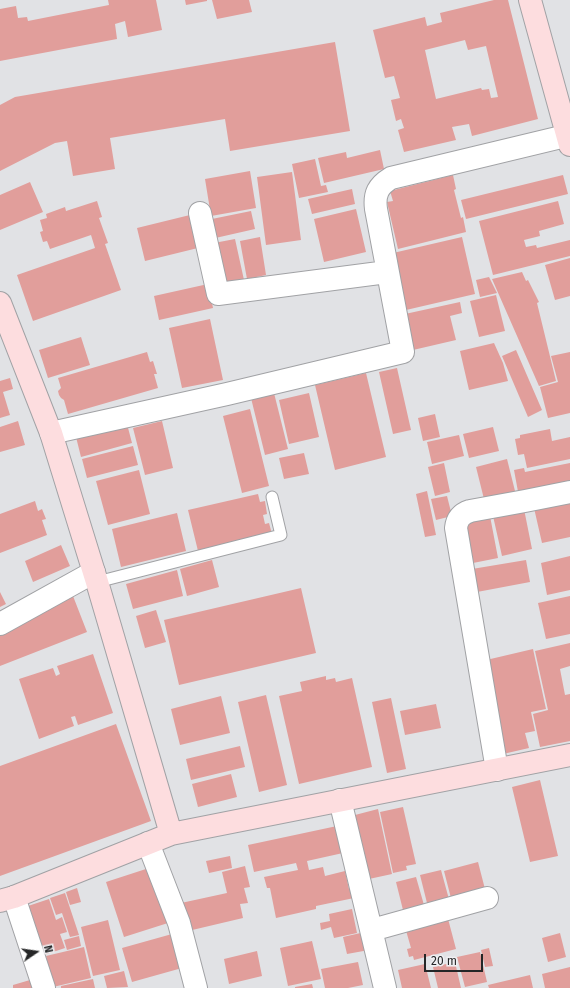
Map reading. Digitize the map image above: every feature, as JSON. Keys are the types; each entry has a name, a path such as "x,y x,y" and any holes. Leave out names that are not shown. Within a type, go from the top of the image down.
{"street":[{"path":"51,433 227,394 403,352 375,202 376,194 379,188 384,182 398,176 569,139 530,0"},
{"path":"200,213 218,294 387,272"},
{"path":"0,303 51,433 96,577 171,834"},
{"path":"497,770 456,528 457,522 464,512 570,492"},
{"path":"0,624 96,577"},
{"path":"44,988 7,899 171,834 570,755"},
{"path":"340,800 385,988"},
{"path":"148,843 179,923 196,988"},
{"path":"372,930 487,898"}],"lane":[{"path":"96,577 281,535 272,497"}],"building":[{"path":"108,0 156,0 162,30 128,37 125,21 115,24 117,39 0,61 0,9 16,6 18,18 27,17 28,21 109,5"},
{"path":"185,0 207,0 207,1 186,5"},
{"path":"212,0 249,0 252,12 217,19"},
{"path":"494,0 508,0 538,119 472,136 469,124 452,127 456,140 404,152 398,130 404,128 401,119 396,121 391,100 400,98 394,76 385,78 373,30 425,17 427,26 442,22 440,13","holes":["465,40 468,50 486,46 498,97 491,98 489,89 482,90 481,88 436,99 425,50"]},
{"path":"335,42 350,131 230,151 225,119 110,138 115,169 73,176 67,141 55,143 0,171 0,105 15,97"},
{"path":"380,150 384,169 324,183 318,158 346,152 347,158"},
{"path":"315,159 321,186 326,185 328,192 299,198 292,164"},
{"path":"250,171 256,208 211,216 205,179"},
{"path":"292,172 301,240 266,245 257,177"},
{"path":"453,175 456,189 454,190 461,218 463,217 466,232 398,249 387,202 393,201 390,191"},
{"path":"563,175 568,194 466,219 461,200"},
{"path":"30,182 43,212 0,230 0,195"},
{"path":"352,189 355,204 312,214 308,199"},
{"path":"97,201 102,217 99,218 108,243 105,244 121,290 33,321 17,275 95,248 91,235 50,249 47,241 43,242 40,232 43,231 40,220 47,218 46,214 65,207 66,211"},
{"path":"558,201 564,224 539,231 540,236 524,240 526,247 536,245 537,248 570,240 570,256 493,275 479,221"},
{"path":"356,209 366,252 324,262 314,219"},
{"path":"251,211 255,229 211,239 207,220"},
{"path":"194,214 202,247 145,261 137,228"},
{"path":"260,237 266,275 247,279 240,241"},
{"path":"462,237 475,294 406,310 393,253"},
{"path":"235,239 244,280 223,284 214,243"},
{"path":"570,258 570,296 555,300 545,265"},
{"path":"522,272 526,281 528,280 539,302 537,303 556,381 539,386 492,279"},
{"path":"489,277 497,293 480,297 476,280"},
{"path":"208,284 213,308 159,320 154,296"},
{"path":"496,295 505,331 479,337 470,301"},
{"path":"460,302 462,313 450,316 456,340 413,350 405,314"},
{"path":"210,319 223,380 182,388 169,328"},
{"path":"81,337 90,365 48,378 39,350"},
{"path":"494,343 503,363 508,381 469,390 460,351"},
{"path":"516,350 542,410 528,417 502,356"},
{"path":"147,352 150,362 153,361 157,374 154,374 158,388 68,414 64,400 59,395 58,391 61,388 58,378"},
{"path":"570,352 570,413 548,418 540,387 558,382 551,356"},
{"path":"397,368 411,430 393,434 379,372"},
{"path":"366,373 386,457 335,470 315,385"},
{"path":"10,378 13,389 3,392 10,415 0,418 0,381"},
{"path":"274,393 288,449 265,455 251,398"},
{"path":"309,393 319,437 289,444 279,400"},
{"path":"250,409 269,486 242,493 223,416"},
{"path":"435,414 440,437 423,441 418,418"},
{"path":"18,421 25,445 0,452 0,427"},
{"path":"162,421 173,468 145,475 133,428"},
{"path":"127,424 132,443 81,457 76,437"},
{"path":"493,427 499,451 469,458 463,434"},
{"path":"550,429 552,441 570,437 570,459 527,468 524,454 518,455 515,439 520,438 520,435"},
{"path":"459,435 464,456 432,464 427,442"},
{"path":"133,446 138,465 87,478 82,459"},
{"path":"304,453 309,474 284,479 279,458"},
{"path":"507,459 516,495 485,503 476,467"},
{"path":"444,463 450,492 435,496 428,467"},
{"path":"570,463 570,487 519,497 514,470 524,468 525,472"},
{"path":"139,470 150,514 108,525 96,481"},
{"path":"427,491 436,535 425,537 416,494"},
{"path":"258,494 260,502 265,501 267,514 263,515 265,524 269,523 272,534 198,551 188,510"},
{"path":"447,496 452,516 436,520 431,499"},
{"path":"570,500 570,537 542,543 534,508"},
{"path":"35,501 38,511 42,509 46,519 42,520 47,535 0,553 0,514"},
{"path":"524,509 532,549 502,556 493,516"},
{"path":"177,513 186,551 121,567 112,529"},
{"path":"490,516 498,558 473,563 464,521"},
{"path":"61,545 70,566 33,582 25,561"},
{"path":"570,556 570,590 547,595 541,563"},
{"path":"212,560 219,587 187,596 180,569"},
{"path":"526,560 530,582 477,592 472,569"},
{"path":"177,570 183,596 133,609 126,584"},
{"path":"301,588 316,653 179,685 164,620"},
{"path":"0,592 6,604 0,607"},
{"path":"73,596 87,632 0,666 0,636 45,608"},
{"path":"570,596 570,634 546,639 538,603"},
{"path":"156,610 166,642 145,648 136,616"},
{"path":"570,643 570,666 560,669 565,695 570,694 570,741 540,747 533,714 548,710 535,651"},
{"path":"533,649 546,709 531,712 535,731 525,733 529,748 503,754 482,661"},
{"path":"93,654 113,713 78,725 75,716 71,717 74,726 39,739 19,679 53,668 56,676 60,674 57,666"},
{"path":"326,676 326,680 335,678 336,682 352,678 372,767 299,784 279,696 302,691 300,682"},
{"path":"266,695 287,785 259,792 238,702"},
{"path":"221,696 230,733 180,745 171,709"},
{"path":"391,698 406,769 387,773 372,702"},
{"path":"436,704 441,728 405,735 400,711"},
{"path":"116,724 151,821 0,876 0,766"},
{"path":"240,746 245,767 191,780 186,759"},
{"path":"231,774 237,797 198,807 192,784"},
{"path":"540,780 558,856 530,862 512,787"},
{"path":"403,807 416,864 406,866 407,870 393,873 380,812"},
{"path":"378,809 392,874 369,879 355,815"},
{"path":"337,826 343,853 307,861 309,870 323,867 325,876 345,871 349,889 353,888 354,898 316,906 316,909 276,918 270,888 267,888 264,877 298,870 296,863 254,872 248,845"},
{"path":"230,856 232,868 209,873 206,861"},
{"path":"478,862 486,893 452,902 444,871"},
{"path":"245,866 250,887 244,888 248,903 240,904 243,918 188,931 181,903 227,893 222,872"},
{"path":"149,868 168,923 124,937 106,882"},
{"path":"441,870 450,903 429,911 420,875"},
{"path":"416,877 426,912 405,918 396,882"},
{"path":"77,888 81,902 70,905 66,892"},
{"path":"65,893 79,935 70,937 62,913 56,915 50,898"},
{"path":"49,899 56,920 62,917 67,932 60,934 65,948 41,956 25,907"},
{"path":"352,909 357,933 334,938 331,927 321,930 320,923 330,921 329,914"},
{"path":"447,915 456,949 414,960 413,956 409,957 407,949 411,948 405,927"},
{"path":"108,920 120,970 93,976 81,927"},
{"path":"365,932 369,950 347,954 343,937"},
{"path":"560,933 566,957 548,962 542,938"},
{"path":"172,934 182,968 132,982 122,948"},
{"path":"79,936 81,946 67,950 64,940"},
{"path":"312,941 321,979 288,986 280,948"},
{"path":"84,947 91,978 53,987 46,956"},
{"path":"489,948 493,966 485,967 481,950"},
{"path":"257,951 262,976 229,984 224,959"},
{"path":"480,952 487,982 465,987 457,957"},
{"path":"358,962 363,985 348,988 325,988 321,969"},
{"path":"455,962 461,988 438,988 433,967"},
{"path":"425,964 431,988 402,988 398,970"},
{"path":"570,967 570,988 545,988 542,974"},
{"path":"124,971 128,987 107,988 104,976"},
{"path":"530,975 533,988 489,988 488,985"},
{"path":"93,979 95,988 61,988 61,986"},
{"path":"30,980 33,988 13,988 13,985"},
{"path":"312,984 313,988 295,988 295,987"}]}
